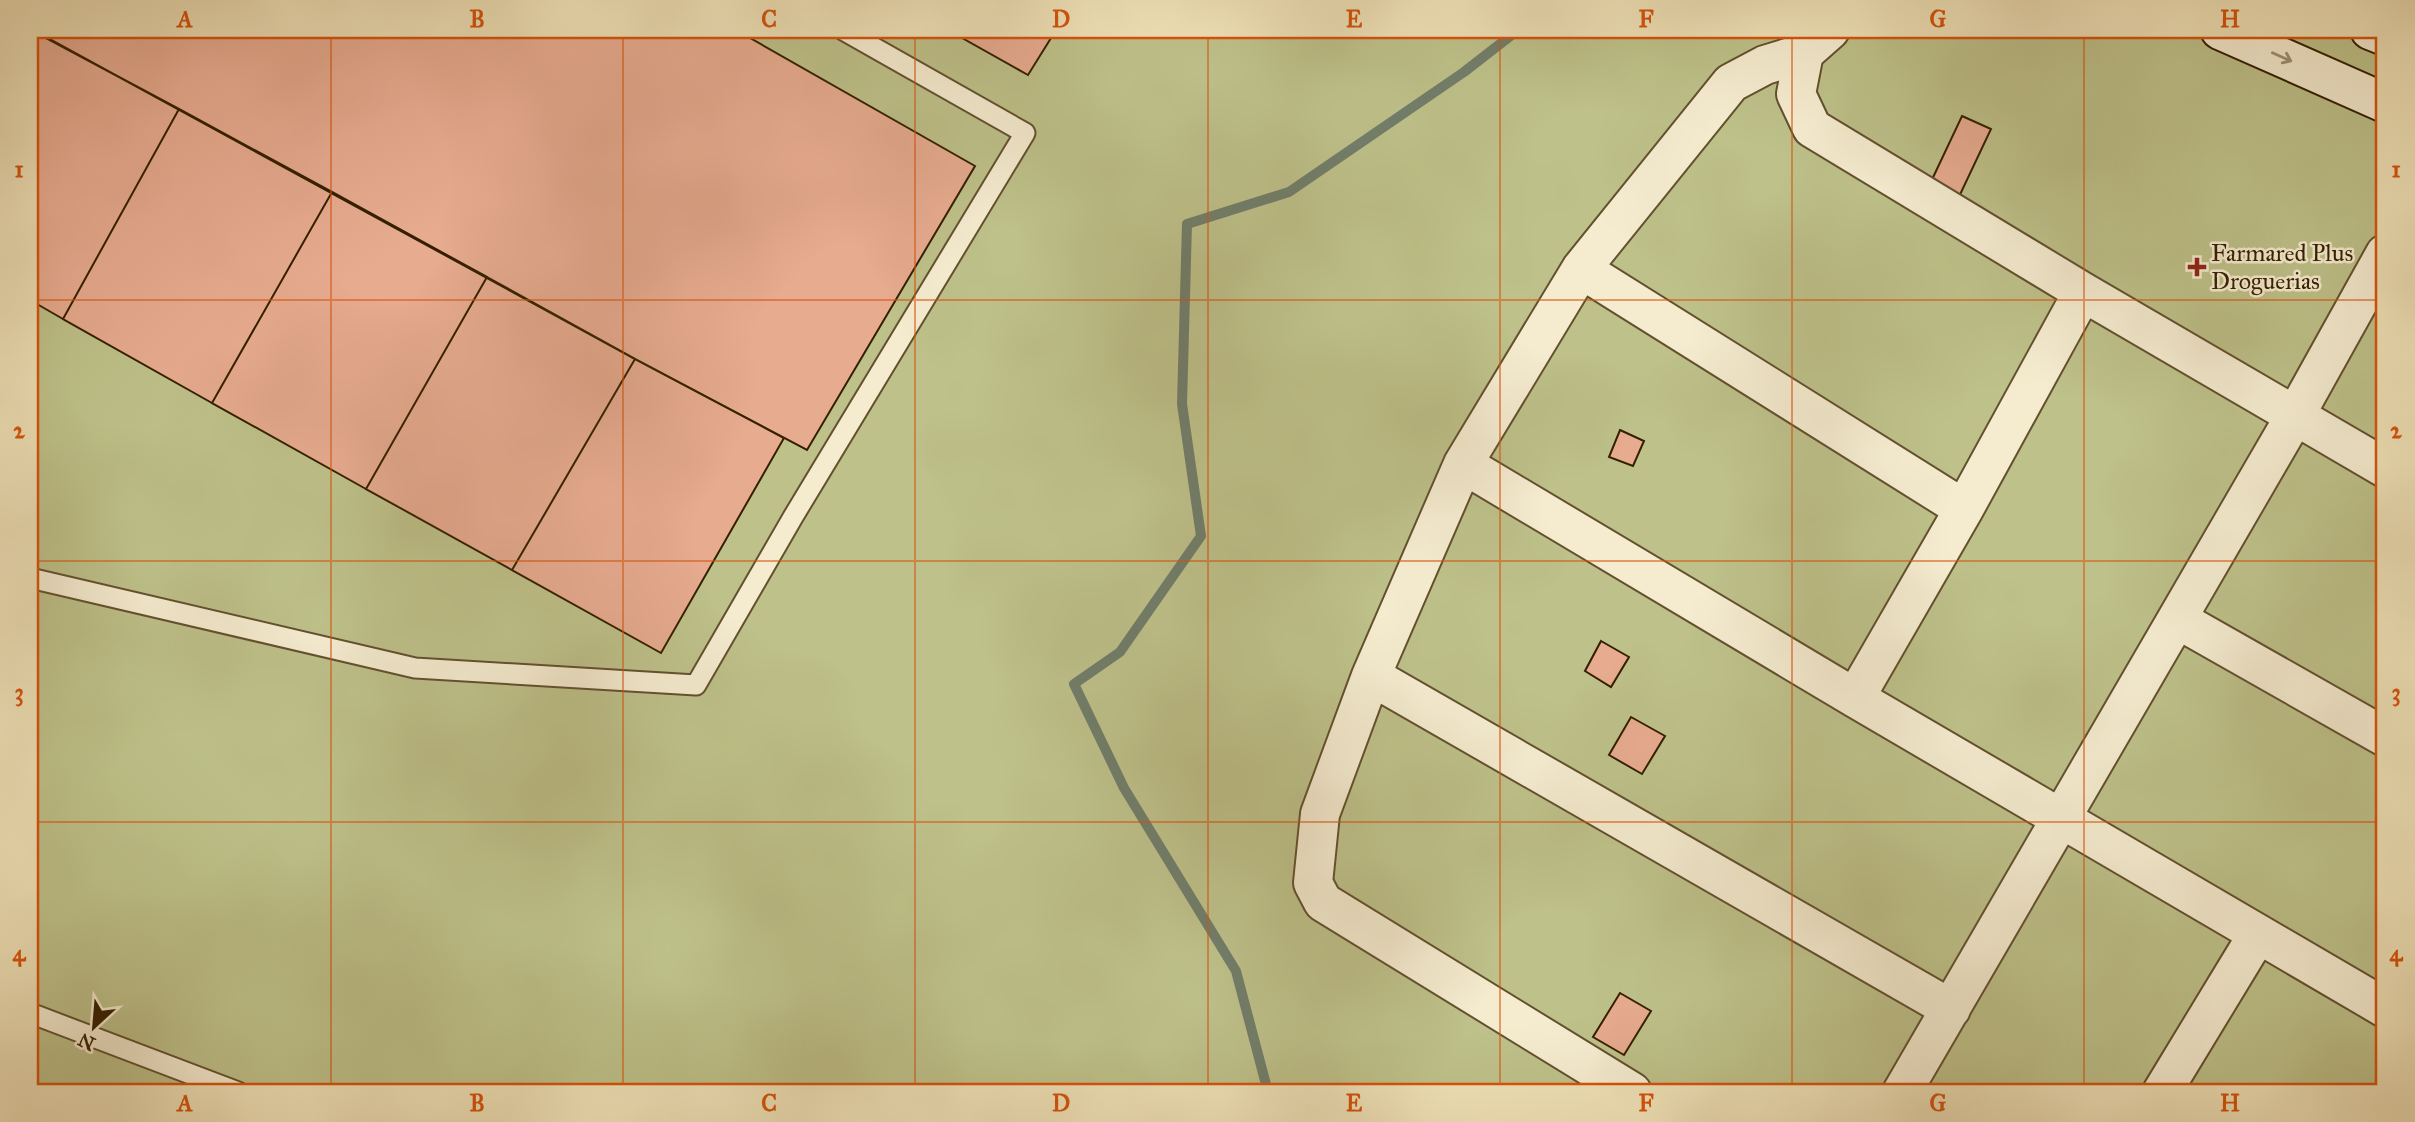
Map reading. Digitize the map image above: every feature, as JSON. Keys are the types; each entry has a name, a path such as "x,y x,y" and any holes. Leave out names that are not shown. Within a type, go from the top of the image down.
{"street":[{"path":"2220,30 2385,103"},
{"path":"2370,30 2385,36"},
{"path":"1632,1092 1323,902 1313,883 1320,814 1371,676 1463,464 1581,269 1731,83 1817,42"},
{"path":"1817,42 1796,94 1812,128 2083,292 2385,468"},
{"path":"1902,1092 2296,414 2385,254"},
{"path":"1581,269 1964,509"},
{"path":"1855,698 1964,509 2083,292"},
{"path":"1463,464 1855,698 2385,1008"},
{"path":"2177,619 2385,737"},
{"path":"1371,676 1951,1009"},
{"path":"2162,1092 2258,933"}],"lane":[{"path":"30,578 415,668 696,685 793,517 1025,133 843,30"},
{"path":"30,1013 239,1092"}],"green space":[{"path":"30,30 2385,30 2385,1092 30,1092"}],"building":[{"path":"31,30 179,109 63,319 30,300"},
{"path":"33,30 736,30 975,166 807,450"},
{"path":"948,30 1056,30 1028,75"},
{"path":"179,109 332,192 212,403 63,319"},
{"path":"1962,116 1991,129 1957,201 1928,188"},
{"path":"332,192 487,277 366,489 212,403"},
{"path":"487,277 635,359 512,570 366,489"},
{"path":"635,359 784,438 661,653 512,570"},
{"path":"1620,430 1644,441 1633,466 1609,457"},
{"path":"1601,641 1629,657 1611,687 1585,671"},
{"path":"1631,717 1665,736 1642,774 1609,755"},
{"path":"1620,993 1651,1011 1624,1055 1593,1037"}],"waterway":[{"path":"1268,1092 1236,971 1124,788 1074,684 1120,652 1201,536 1182,404 1187,224 1289,192 1464,72 1518,30"}],"place":[{"name":"Farmared Plus Droguerias","path":"2197,267"}]}
